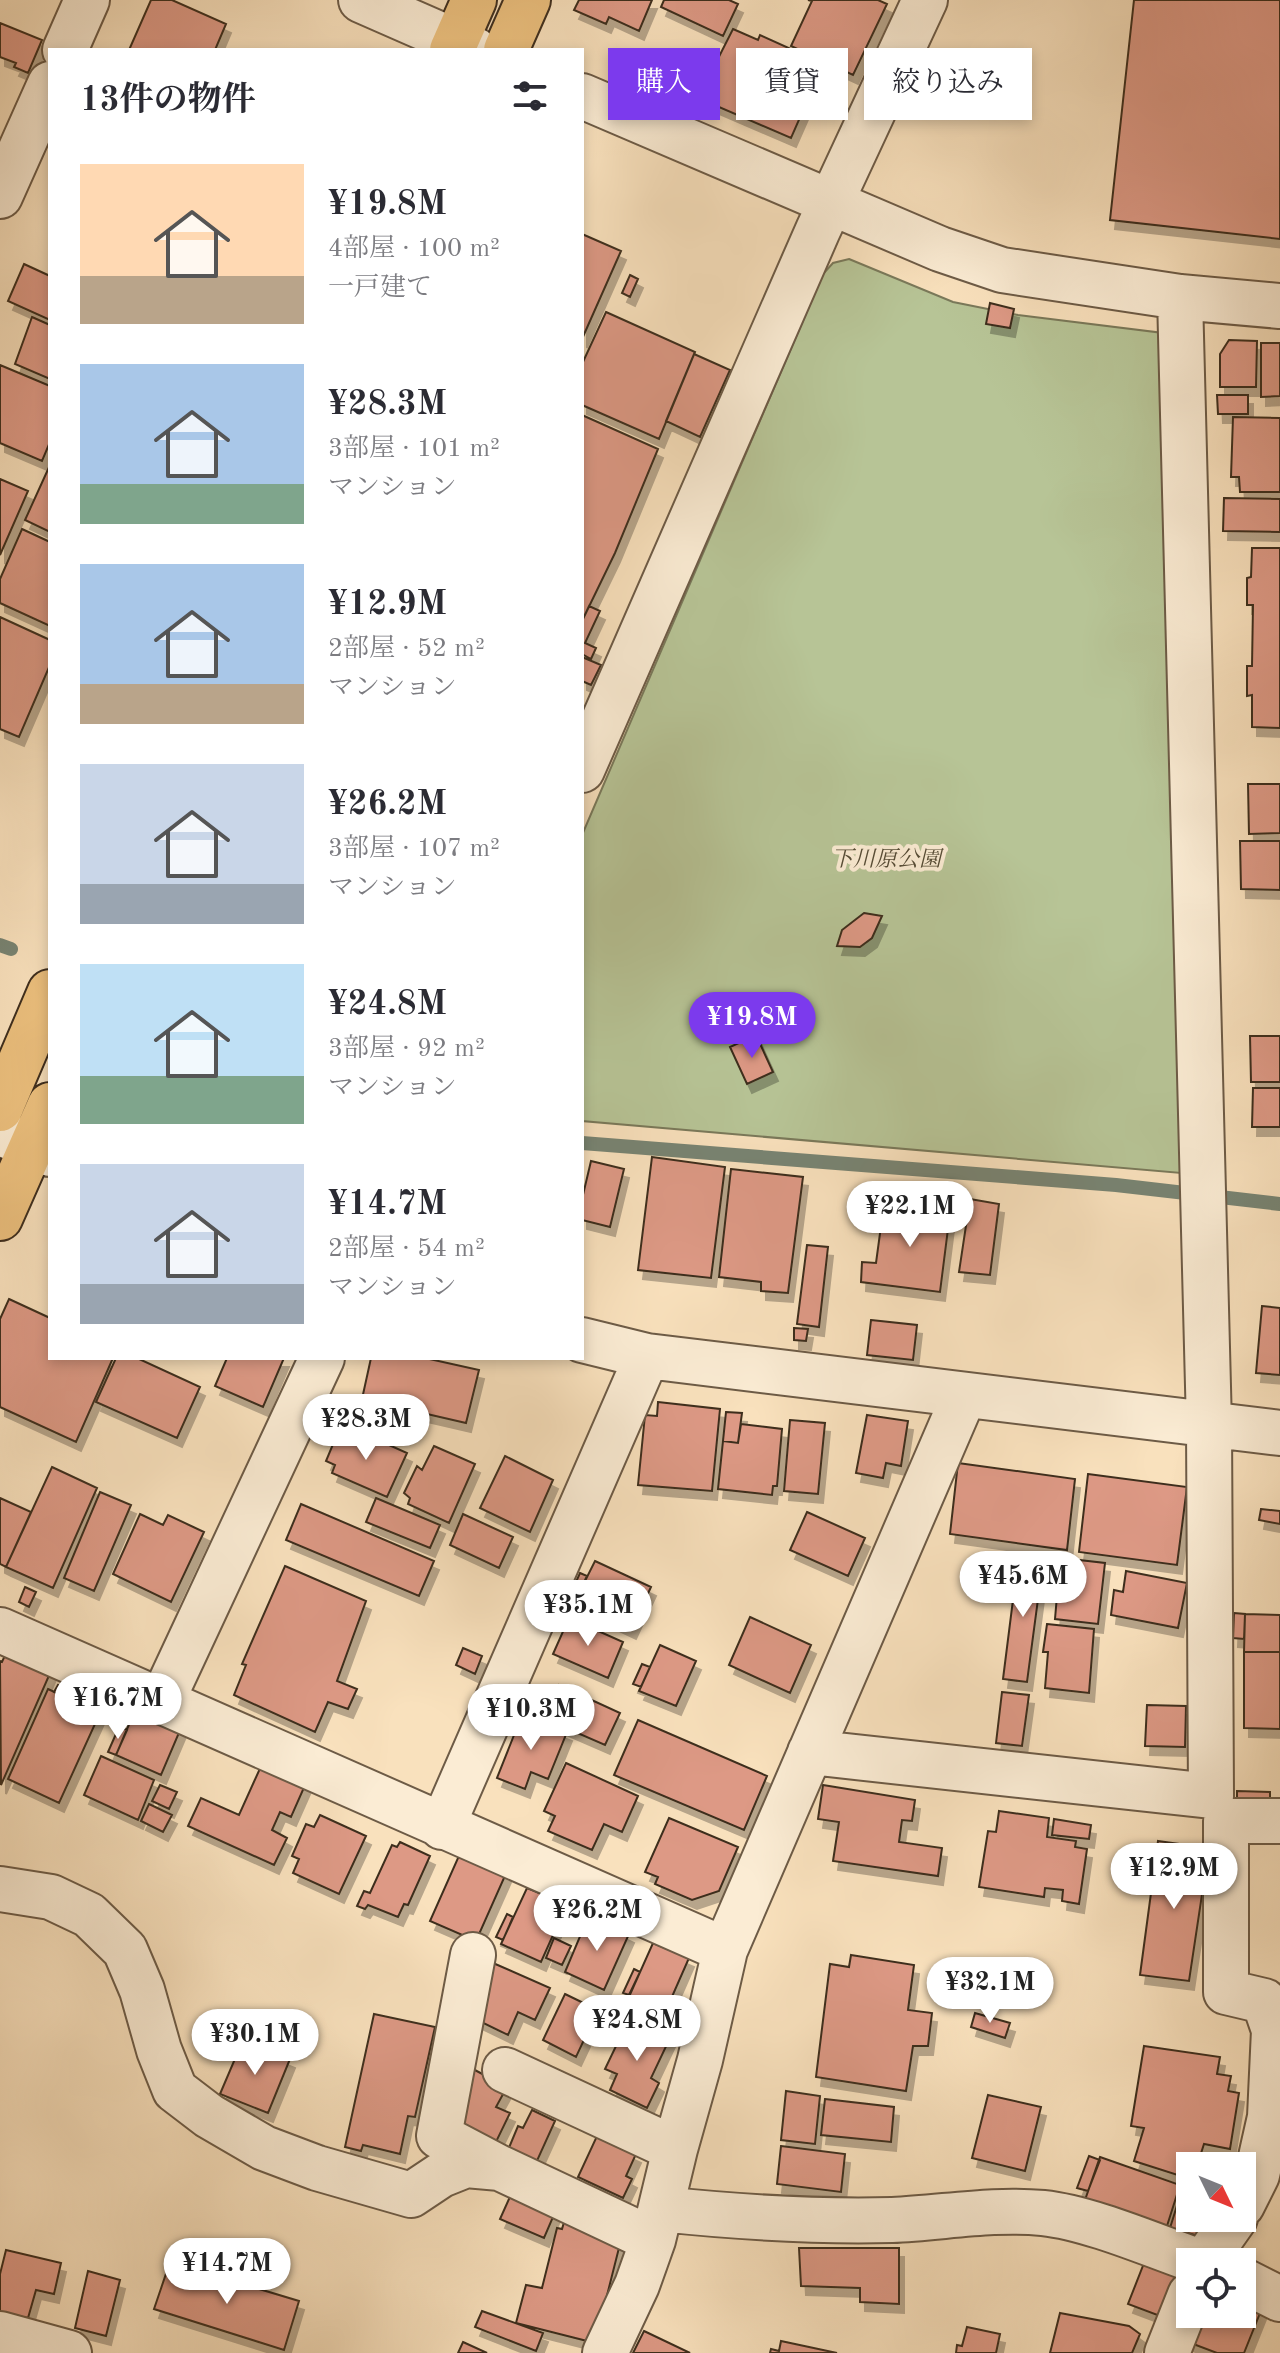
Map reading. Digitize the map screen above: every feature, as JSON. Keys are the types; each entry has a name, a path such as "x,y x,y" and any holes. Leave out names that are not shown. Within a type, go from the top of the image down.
{"highway":[{"path":"461,47 474,0"},
{"path":"507,48 528,0"},
{"path":"0,1109 48,997"},
{"path":"0,1218 27,1144 48,1108"}],"street":[{"path":"66,48 87,0"},
{"path":"361,0 461,47"},
{"path":"584,765 830,203 925,0"},
{"path":"1,190 48,88"},
{"path":"584,97 940,249 1002,270 1180,297 1280,306"},
{"path":"810,1752 1211,1796 1209,1425 1180,297"},
{"path":"584,1340 647,1356 1280,1433"},
{"path":"442,1827 647,1356"},
{"path":"162,1701 321,1360"},
{"path":"605,2353 637,2285 657,2224 725,1950 964,1396"},
{"path":"0,1630 725,1950"},
{"path":"1256,2177 1270,2117 1274,2030 1264,2001 1226,1992 1226,1821 1280,1821"},
{"path":"0,1889 51,1897 89,1915 125,1950 142,1990 159,2050 175,2090 209,2116 264,2148 317,2168 411,2195 441,2175 466,2165 500,2168"},
{"path":"473,1955 439,2136 500,2168 657,2224 752,2218 891,2220 993,2212 1045,2213 1078,2220 1176,2253"},
{"path":"505,2070 675,2149"},
{"path":"1256,2287 1280,2299"},
{"path":"1167,2353 1177,2328"},
{"path":"0,2334 69,2353"}],"green space":[{"name":"下川原公園","path":"849,259 953,302 1018,315 1163,333 1181,1173 584,1121 584,830 823,274 833,263"}],"building":[{"path":"151,0 172,0 226,24 216,48 130,48"},
{"path":"579,0 652,0 639,31 609,17 606,24 574,10"},
{"path":"664,0 729,0 738,4 723,36 661,7"},
{"path":"808,0 878,0 887,4 853,75 848,73 848,48 791,46 812,1"},
{"path":"1134,0 1280,0 1280,239 1110,220"},
{"path":"0,23 42,40 28,73 14,67 16,63 0,57"},
{"path":"733,29 758,40 760,35 789,48 736,48 736,114 720,107 720,55"},
{"path":"749,120 799,120 791,138"},
{"path":"584,235 621,251 584,334"},
{"path":"24,264 48,275 48,319 8,301"},
{"path":"630,275 638,279 630,297 622,293"},
{"path":"990,303 1014,309 1010,328 986,324"},
{"path":"606,312 695,352 659,439 584,406 584,360"},
{"path":"32,317 48,324 48,378 15,364"},
{"path":"1229,340 1257,341 1256,387 1220,387 1220,354"},
{"path":"1261,343 1280,343 1280,396 1261,397"},
{"path":"694,354 730,370 700,437 666,421"},
{"path":"0,365 48,385 48,447 42,461 0,443"},
{"path":"1217,395 1248,395 1248,414 1218,414"},
{"path":"584,416 658,449 615,553 584,617"},
{"path":"1233,417 1280,418 1280,492 1240,492 1239,477 1231,477"},
{"path":"48,469 48,531 25,520"},
{"path":"0,479 28,491 0,555"},
{"path":"1224,498 1280,499 1280,532 1223,531"},
{"path":"22,529 48,541 48,625 0,603 0,579"},
{"path":"1252,548 1280,548 1280,728 1252,727 1252,695 1247,696 1247,666 1252,666 1253,605 1247,605 1247,578 1251,577"},
{"path":"589,606 600,611 585,643 596,648 591,659 584,655 584,617"},
{"path":"0,617 48,639 48,670 19,737 0,729"},
{"path":"584,658 601,665 591,685 584,682"},
{"path":"1248,784 1280,784 1280,833 1249,834"},
{"path":"1240,841 1280,841 1280,890 1241,889"},
{"path":"864,913 882,916 872,938 860,947 837,946 842,930"},
{"path":"756,1035 773,1072 747,1084 730,1047"},
{"path":"1250,1036 1280,1036 1280,1082 1251,1082"},
{"path":"1253,1088 1280,1088 1280,1127 1252,1127"},
{"path":"652,1157 725,1167 711,1278 638,1270"},
{"path":"591,1161 624,1169 610,1227 584,1220 584,1191"},
{"path":"731,1169 803,1177 788,1293 761,1291 761,1282 719,1277"},
{"path":"970,1199 999,1204 990,1275 959,1272"},
{"path":"884,1204 950,1213 940,1292 861,1282 862,1262 876,1263"},
{"path":"807,1245 828,1247 819,1327 797,1324"},
{"path":"9,1299 48,1317 48,1360 112,1360 76,1442 0,1407 0,1319"},
{"path":"1262,1306 1280,1308 1280,1375 1256,1373"},
{"path":"871,1320 917,1325 913,1360 867,1355"},
{"path":"794,1328 808,1329 806,1341 794,1340"},
{"path":"115,1360 141,1360 200,1387 177,1438 96,1402"},
{"path":"226,1360 283,1360 263,1407 215,1386"},
{"path":"371,1360 434,1360 479,1370 466,1423 362,1399"},
{"path":"658,1402 720,1409 712,1491 638,1485 645,1415 657,1416"},
{"path":"726,1412 742,1413 738,1443 723,1441"},
{"path":"867,1415 908,1421 901,1466 886,1463 883,1478 856,1473"},
{"path":"790,1420 825,1423 818,1494 784,1491"},
{"path":"741,1424 782,1429 777,1486 773,1486 772,1495 718,1489 723,1441 738,1443"},
{"path":"351,1428 407,1453 387,1497 332,1473 335,1465 326,1461 336,1437 345,1441"},
{"path":"434,1446 475,1464 449,1523 408,1504 410,1498 404,1493 417,1466 422,1470"},
{"path":"505,1456 553,1480 530,1532 480,1508"},
{"path":"958,1463 1075,1479 1067,1550 950,1534"},
{"path":"52,1467 97,1488 53,1588 6,1567"},
{"path":"1088,1474 1187,1487 1177,1565 1079,1552"},
{"path":"100,1492 131,1505 94,1591 64,1578"},
{"path":"0,1498 31,1512 6,1567 0,1564"},
{"path":"376,1498 440,1525 430,1548 366,1522"},
{"path":"301,1504 434,1561 419,1596 286,1540"},
{"path":"1261,1509 1280,1511 1280,1524 1259,1520"},
{"path":"807,1512 865,1538 848,1576 790,1550"},
{"path":"140,1514 163,1525 168,1515 204,1532 171,1602 113,1574"},
{"path":"463,1514 513,1537 499,1568 450,1545"},
{"path":"1028,1552 1044,1554 1027,1682 1003,1679 1017,1568 1026,1569"},
{"path":"1053,1557 1105,1563 1098,1624 1055,1619 1058,1584 1050,1584"},
{"path":"595,1561 651,1587 631,1630 574,1603"},
{"path":"285,1566 366,1601 337,1681 357,1689 348,1709 328,1702 315,1732 234,1695 246,1665 242,1664"},
{"path":"1126,1571 1187,1583 1178,1628 1111,1615 1114,1590 1123,1592"},
{"path":"580,1573 587,1576 577,1597 571,1593"},
{"path":"25,1587 36,1592 29,1607 19,1602"},
{"path":"1234,1613 1245,1614 1244,1639 1233,1638"},
{"path":"1245,1614 1280,1615 1280,1652 1244,1652"},
{"path":"750,1617 811,1645 790,1693 729,1665"},
{"path":"569,1618 623,1642 608,1678 553,1654"},
{"path":"1047,1624 1094,1629 1089,1693 1045,1688 1048,1652 1043,1652"},
{"path":"660,1645 696,1661 676,1706 639,1691"},
{"path":"463,1648 482,1656 475,1674 456,1665"},
{"path":"7,1651 51,1671 1,1785 0,1661"},
{"path":"1244,1652 1280,1652 1280,1729 1244,1728"},
{"path":"642,1664 650,1667 641,1687 633,1684"},
{"path":"58,1685 94,1701 93,1704 102,1708 100,1713 54,1692"},
{"path":"559,1685 620,1713 605,1745 543,1718"},
{"path":"48,1689 100,1713 59,1803 8,1779"},
{"path":"1002,1692 1029,1695 1022,1746 996,1743"},
{"path":"1147,1705 1186,1706 1185,1747 1145,1746"},
{"path":"136,1708 181,1728 161,1775 116,1755"},
{"path":"522,1715 567,1732 548,1779 531,1772 525,1789 497,1778"},
{"path":"638,1720 767,1776 744,1830 614,1775"},
{"path":"119,1727 127,1730 116,1755 108,1752"},
{"path":"101,1756 154,1780 138,1820 84,1795"},
{"path":"566,1763 638,1796 622,1832 604,1824 592,1850 548,1831 555,1816 544,1811"},
{"path":"262,1764 306,1783 291,1817 280,1812 272,1830 287,1838 274,1865 188,1826 201,1798 239,1815"},
{"path":"160,1785 177,1792 169,1809 152,1801"},
{"path":"823,1785 915,1800 912,1821 902,1820 899,1842 942,1848 938,1876 833,1861 839,1822 818,1819"},
{"path":"1237,1791 1270,1792 1270,1808 1237,1806"},
{"path":"149,1804 172,1815 163,1832 141,1821"},
{"path":"999,1811 1049,1818 1047,1837 1076,1841 1075,1847 1087,1849 1079,1904 1062,1901 1063,1890 1045,1888 1044,1897 979,1887 988,1831 996,1832"},
{"path":"320,1815 366,1836 339,1894 293,1873 299,1859 292,1856 306,1824 314,1827"},
{"path":"669,1818 738,1847 719,1891 692,1900 655,1884 658,1877 645,1872"},
{"path":"1054,1819 1091,1825 1089,1839 1052,1835"},
{"path":"1158,1841 1209,1848 1189,1981 1140,1975"},
{"path":"400,1842 430,1856 408,1905 404,1904 398,1917 368,1905 365,1909 357,1906 364,1891 370,1893 392,1845 397,1847"},
{"path":"462,1849 508,1869 476,1941 430,1921"},
{"path":"548,1887 570,1897 541,1962 501,1944 527,1888 544,1895"},
{"path":"507,1914 513,1917 503,1940 496,1937"},
{"path":"589,1915 629,1934 604,1990 565,1972"},
{"path":"554,1938 571,1946 562,1965 546,1958"},
{"path":"653,1943 689,1958 664,2015 628,1999"},
{"path":"851,1955 914,1965 908,2010 932,2013 928,2046 913,2046 906,2091 816,2077 830,1964 849,1967"},
{"path":"493,1963 550,1988 535,2020 518,2012 508,2035 469,2016"},
{"path":"634,1969 640,1972 629,1995 623,1993"},
{"path":"565,1994 598,2010 576,2057 543,2040"},
{"path":"975,2013 1010,2023 1005,2038 971,2027"},
{"path":"374,2014 435,2027 415,2117 408,2116 400,2154 363,2145 361,2151 345,2147"},
{"path":"629,2019 670,2038 651,2078 659,2083 647,2108 610,2090 617,2074 605,2069"},
{"path":"243,2040 290,2059 268,2113 220,2094"},
{"path":"1144,2046 1220,2057 1217,2074 1231,2076 1228,2091 1239,2093 1230,2149 1204,2144 1201,2152 1176,2152 1176,2174 1134,2161 1144,2128 1131,2126"},
{"path":"471,2068 507,2087 496,2107 510,2113 495,2144 453,2123"},
{"path":"786,2091 820,2096 815,2144 781,2140"},
{"path":"988,2095 1041,2107 1025,2171 972,2158"},
{"path":"825,2099 894,2107 891,2142 821,2135"},
{"path":"532,2110 555,2121 536,2163 508,2150 518,2126 523,2128"},
{"path":"597,2136 636,2154 626,2176 632,2179 623,2198 578,2177"},
{"path":"781,2146 845,2154 841,2192 777,2184"},
{"path":"1089,2156 1100,2160 1088,2191 1077,2188"},
{"path":"1100,2157 1176,2184 1176,2198 1166,2229 1085,2200"},
{"path":"513,2190 556,2210 544,2238 500,2219"},
{"path":"1176,2209 1176,2230 1170,2228"},
{"path":"565,2219 622,2236 595,2343 516,2323 526,2285 542,2288 557,2228 562,2229"},
{"path":"1184,2232 1204,2232 1202,2237"},
{"path":"799,2248 899,2248 899,2304 860,2302 860,2288 801,2286"},
{"path":"6,2250 61,2263 54,2294 36,2290 28,2318 0,2313 0,2274"},
{"path":"1146,2258 1176,2269 1160,2316 1128,2304"},
{"path":"170,2262 299,2301 284,2350 154,2309"},
{"path":"88,2271 120,2280 106,2336 75,2328"},
{"path":"1256,2306 1262,2308 1256,2323"},
{"path":"482,2311 543,2333 536,2351 475,2327"},
{"path":"1060,2313 1129,2326 1140,2334 1132,2353 1050,2353"},
{"path":"967,2327 1000,2334 996,2353 956,2353 957,2345 962,2346"},
{"path":"1188,2328 1254,2328 1244,2353 1217,2353 1180,2339"},
{"path":"644,2331 690,2353 633,2353"},
{"path":"781,2341 837,2353 770,2353 771,2349 779,2351"},
{"path":"463,2342 487,2353 458,2353"}],"waterway":[{"path":"0,945 11,949"},
{"path":"584,1143 1116,1185 1280,1204"}]}
